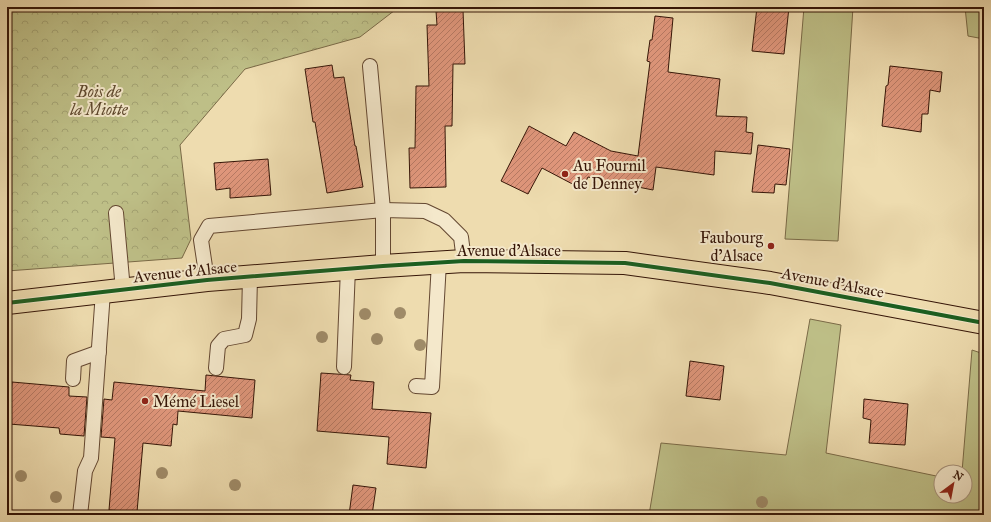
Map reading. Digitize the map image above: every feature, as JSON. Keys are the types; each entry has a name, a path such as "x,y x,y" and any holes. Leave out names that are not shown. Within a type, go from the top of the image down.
{"main road":[{"name":"Avenue d'Alsace","path":"7,303 207,280 439,262 625,263 770,283 984,322"}],"lane":[{"path":"370,66 383,210 382,266"},
{"path":"207,280 201,240 209,226 383,210 425,211 444,220 461,237 464,261"},
{"path":"80,515 85,471 91,458 99,352 113,291 116,213"},
{"path":"416,386 432,387 439,262"},
{"path":"344,367 348,268"},
{"path":"216,368 218,346 224,339 245,335 250,319 250,277"},
{"path":"73,379 74,361 99,352"}],"green space":[{"name":"Bois de la Miotte","path":"7,7 399,7 360,37 245,69 180,145 191,239 182,258 7,271"},
{"path":"804,7 853,7 838,241 785,239"},
{"path":"965,7 984,7 984,39 968,36"},
{"path":"810,319 841,325 826,453 933,475 933,504 973,504 973,464 963,464 972,350 984,354 984,515 649,515 661,443 786,455"}],"building":[{"path":"757,7 789,7 784,54 752,51"},
{"path":"463,10 465,64 453,64 452,126 445,126 446,187 410,188 409,148 415,148 416,86 429,86 427,25 437,25 436,11"},
{"path":"655,16 673,18 668,72 720,79 716,116 747,117 746,132 753,133 751,154 715,151 714,175 656,167 653,190 588,177 582,189 542,168 528,194 501,181 529,126 566,146 574,132 611,151 638,156 650,62 647,61 650,40 652,40"},
{"path":"332,65 334,78 344,77 363,187 327,193 315,122 313,122 305,69"},
{"path":"890,66 942,72 940,92 930,90 928,114 922,114 921,132 882,126 886,86 888,85"},
{"path":"758,145 790,149 786,185 775,184 774,193 752,192"},
{"path":"268,159 271,195 230,198 230,188 216,190 214,163"},
{"path":"690,361 724,366 720,400 686,396"},
{"path":"321,373 351,375 350,380 374,382 372,409 431,413 426,468 387,464 389,437 317,431"},
{"path":"206,375 255,380 252,418 178,411 177,425 173,424 171,446 143,443 137,512 109,510 115,438 101,437 104,399 112,400 114,382 205,391"},
{"path":"12,382 69,387 69,396 87,397 84,436 60,434 59,428 9,424"},
{"path":"864,399 908,404 905,445 869,443 871,420 863,418"},
{"path":"353,485 376,488 372,515 349,515"}],"cycle path":[{"path":"7,303 207,280 383,266 464,261 625,263 770,283 984,323"}],"place":[{"name":"Au Fournil de Denney","path":"565,174"},
{"name":"Faubourg d'Alsace","path":"771,246"},
{"name":"Mémé Liesel","path":"145,401"}]}
